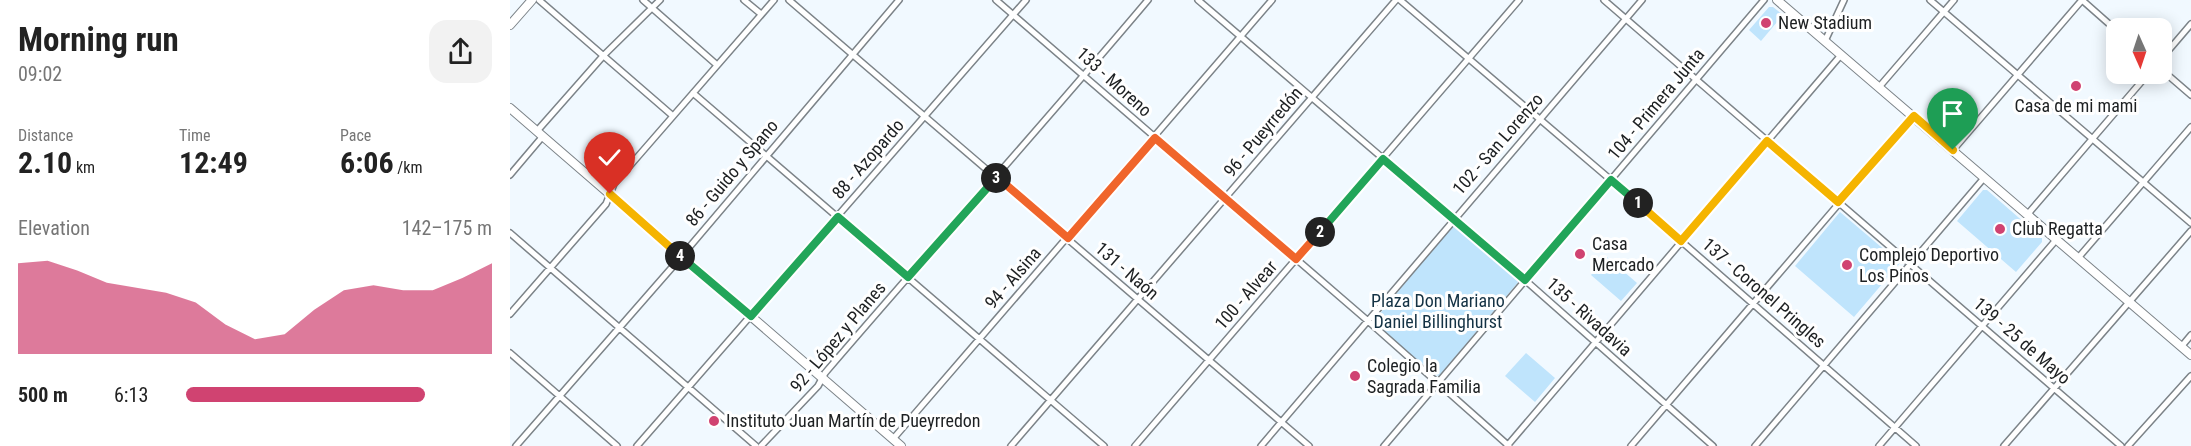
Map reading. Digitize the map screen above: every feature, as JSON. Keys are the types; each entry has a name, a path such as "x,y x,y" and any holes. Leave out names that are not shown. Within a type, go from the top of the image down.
{"main road":[{"path":"510,25 531,0"},
{"path":"1777,0 2191,355"},
{"path":"510,108 901,446"}],"street":[{"path":"539,0 673,116"},
{"path":"643,0 717,65"},
{"path":"510,175 604,55 660,0"},
{"path":"744,0 761,14"},
{"path":"510,314 606,204 614,184 774,0"},
{"name":"131 - Naón","path":"789,0 1310,446"},
{"name":"86 - Guido y Spano","path":"516,446 681,257 899,0"},
{"name":"133 - Moreno","path":"996,0 1368,321 1508,446"},
{"name":"88 - Azopardo","path":"637,446 1026,0"},
{"name":"92 - López y Planes","path":"761,446 808,397 908,277 1148,0"},
{"name":"135 - Rivadavia","path":"1198,0 1525,280 1713,446"},
{"name":"94 - Alsina","path":"893,439 1272,0"},
{"name":"137 - Coronel Pringles","path":"1398,0 1611,180 1916,446"},
{"name":"96 - Pueyrredón","path":"1011,446 1398,0"},
{"name":"100 - Alvear","path":"1136,446 1519,0"},
{"name":"139 - 25 de Mayo","path":"1604,0 2121,446"},
{"name":"102 - San Lorenzo","path":"1261,446 1642,0"},
{"name":"104 - Primera Junta","path":"1384,446 1764,0"},
{"path":"1825,41 1844,0"},
{"path":"1930,0 2191,223"},
{"path":"1880,86 1954,0"},
{"path":"1953,150 2082,0 2106,21"},
{"path":"2172,46 2191,24"},
{"path":"1508,446 1841,55"},
{"path":"2172,79 2191,95"},
{"path":"2027,215 2139,84"},
{"path":"693,93 1104,446"},
{"path":"1630,446 1914,116"},
{"path":"2079,258 2191,127"},
{"path":"1755,446 1984,178"},
{"path":"2004,446 2191,231"},
{"path":"510,233 756,446"},
{"path":"1879,446 2056,240"},
{"path":"2181,347 2191,335"},
{"path":"510,353 617,446"},
{"path":"2128,446 2191,376"}],"green space":[{"name":"New Stadium","path":"1769,7 1773,7 1783,15 1761,41 1749,30"},
{"name":"Club Regatta","path":"1983,190 1987,190 2042,238 2042,242 2016,272 1957,221"},
{"name":"Complejo Deportivo Los Pinos","path":"1840,212 1900,263 1854,317 1795,266"},
{"name":"Plaza Don Mariano Daniel Billinghurst","path":"1454,224 1520,280 1439,376 1373,322"},
{"path":"1607,257 1637,283 1621,301 1591,275"},
{"path":"1526,353 1555,378 1535,402 1505,376"}],"place":[{"name":"New Stadium","path":"1766,23"},
{"name":"Casa de mi mami","path":"2076,86"},
{"name":"Club Regatta","path":"2000,229"},
{"name":"Casa Mercado","path":"1580,254"},
{"name":"Complejo Deportivo Los Pinos","path":"1847,265"},
{"name":"Colegio la Sagrada Familia","path":"1355,376"},
{"name":"Instituto Juan Martín de Pueyrredon","path":"714,421"}],"route":[{"path":"610,194 751,316 838,217 908,277 997,177 1068,238 1155,138 1296,259 1383,159 1525,280 1611,180 1681,241 1767,141 1838,202 1914,116 1953,150"}]}
